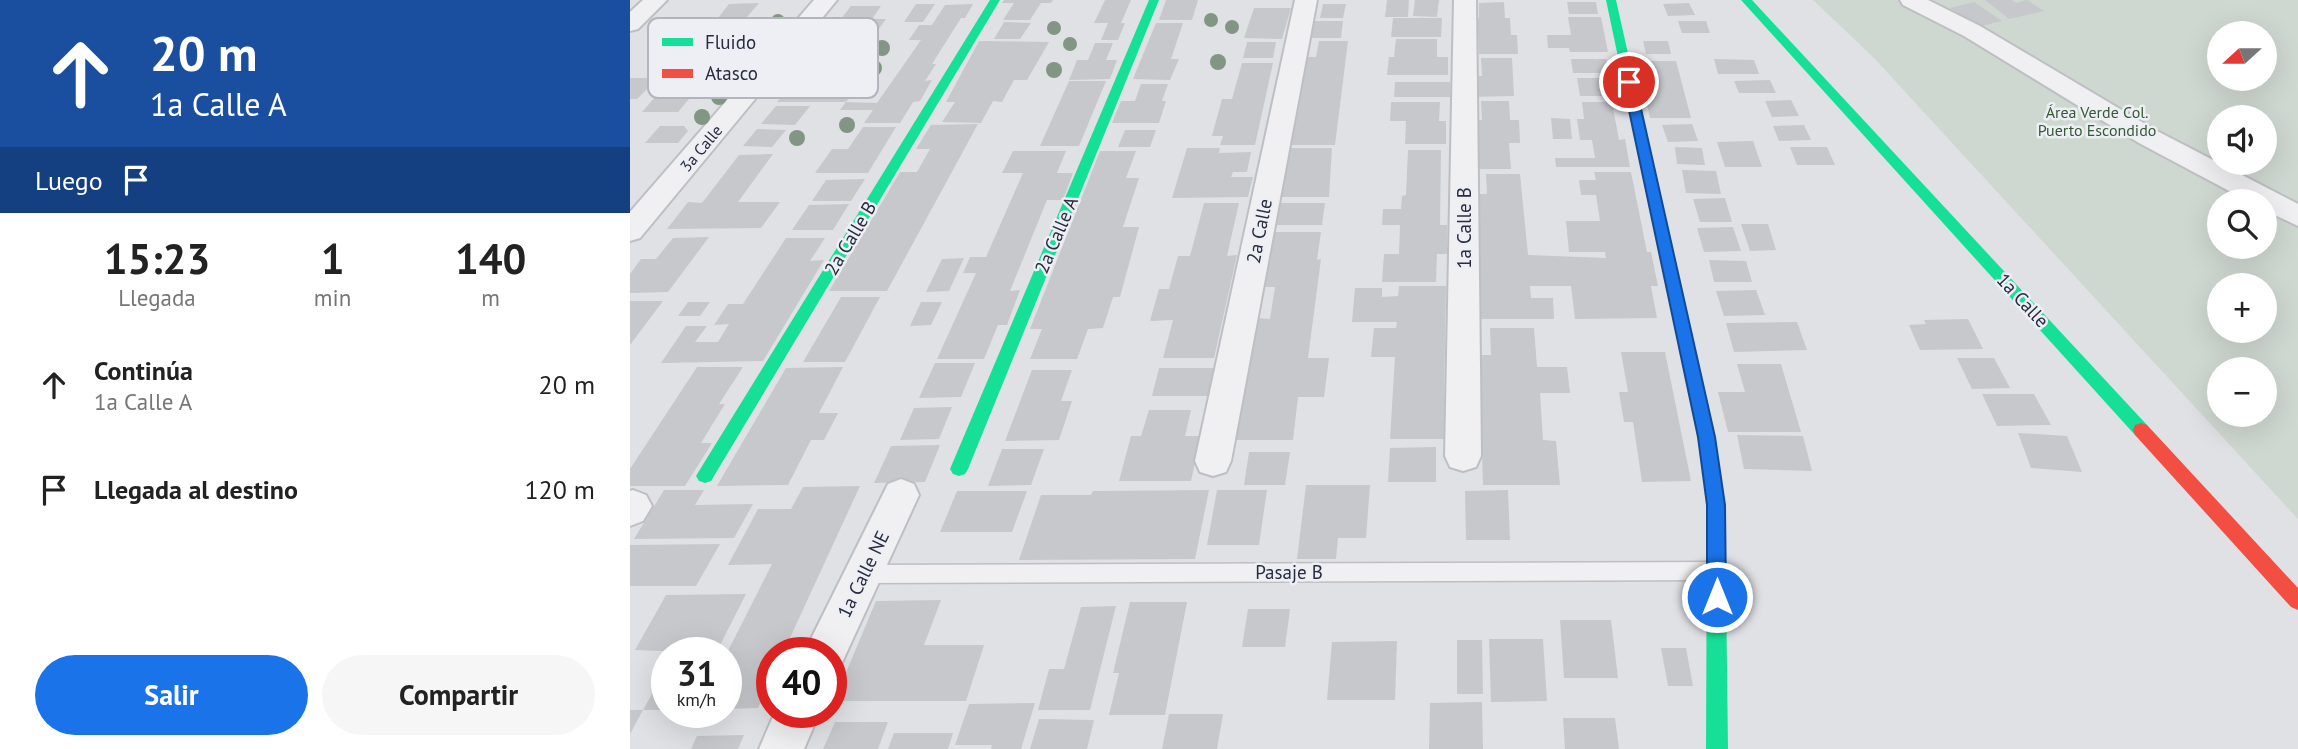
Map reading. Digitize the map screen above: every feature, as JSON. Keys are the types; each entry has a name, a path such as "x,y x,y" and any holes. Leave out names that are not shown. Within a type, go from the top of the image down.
{"street":[{"path":"630,24 656,0"},
{"name":"3a Calle","path":"811,18 826,0"},
{"name":"2a Calle B","path":"705,476 995,0"},
{"name":"2a Calle A","path":"959,469 1154,0"},
{"name":"2a Calle","path":"1213,461 1306,0"},
{"name":"1a Calle B","path":"1463,456 1465,0"},
{"path":"1611,0 1706,437 1716,505 1717,749"},
{"name":"1a Calle","path":"1746,0 2298,601"},
{"path":"1911,0 1972,31 2148,137 2298,216"},
{"name":"3a Calle","path":"630,231 743,98"},
{"name":"1a Calle NE","path":"832,637 901,495"},
{"path":"781,749 791,728"}],"lane":[{"name":"Pasaje B","path":"862,574 1717,571"}],"green space":[{"name":"Área Verde Col. Puerto Escondido","path":"1813,0 2298,0 2298,519 2213,427 2277,427 2277,357 2207,357 2207,420 1874,58"}],"building":[{"path":"1004,0 1053,0 1051,3 1041,3 1030,20 1003,20 1014,3 1002,3"},
{"path":"1105,0 1131,0 1121,23 1125,23 1118,40 1101,40 1108,23 1094,23"},
{"path":"1166,0 1198,0 1192,20 1159,20"},
{"path":"1387,0 1409,0 1408,17 1385,17"},
{"path":"1415,0 1439,0 1437,17 1413,16"},
{"path":"1985,0 2012,0 2016,3 2027,0 2044,11 2009,19"},
{"path":"1504,2 1505,18 1510,18 1511,35 1517,35 1518,54 1479,54 1478,35 1470,35 1469,18 1479,18 1479,3"},
{"path":"1567,2 1596,2 1598,14 1569,14"},
{"path":"1974,2 2002,21 1977,27 1950,8"},
{"path":"759,3 747,17 718,18 729,4"},
{"path":"1689,3 1695,15 1668,16 1663,4"},
{"path":"916,4 935,4 923,22 904,22"},
{"path":"973,4 932,64 936,64 925,81 932,80 920,101 913,102 900,123 864,123 873,110 840,110 846,102 877,103 921,40 909,40 919,25 932,25 945,5"},
{"path":"1323,4 1346,4 1343,18 1320,18"},
{"path":"851,6 881,6 873,18 842,18"},
{"path":"1254,8 1291,8 1282,39 1244,38"},
{"path":"1568,17 1601,17 1608,52 1570,52 1569,48 1548,48 1547,35 1571,35"},
{"path":"1393,18 1442,18 1441,37 1391,37"},
{"path":"878,19 886,19 878,30"},
{"path":"1312,21 1343,21 1341,38 1309,38"},
{"path":"1678,21 1706,21 1710,33 1682,33"},
{"path":"1004,22 1031,23 1020,39 994,39"},
{"path":"1156,23 1183,23 1171,59 1179,59 1170,80 1133,79"},
{"path":"1396,39 1437,39 1437,57 1448,57 1448,75 1387,75 1389,57 1394,57"},
{"path":"979,41 1049,42 1027,80 1014,80 1002,102 993,101 981,123 942,122 955,102 946,102"},
{"path":"1319,41 1348,41 1335,145 1287,145 1303,57 1316,57"},
{"path":"1643,41 1668,41 1671,54 1646,54"},
{"path":"1247,42 1276,42 1273,58 1243,58"},
{"path":"1095,43 1113,43 1106,60 1117,60 1110,79 1069,80 1077,60 1088,60"},
{"path":"1481,58 1512,58 1514,96 1471,97 1471,76 1482,76"},
{"path":"1571,59 1606,59 1609,73 1573,73"},
{"path":"1714,59 1754,60 1759,74 1718,74"},
{"path":"1642,61 1676,61 1691,118 1650,118 1645,95 1656,95 1653,80 1646,80"},
{"path":"1242,63 1273,63 1255,145 1220,145 1223,136 1212,136 1222,99 1232,99"},
{"path":"630,78 648,78 648,88 637,99 630,99"},
{"path":"1577,78 1610,78 1614,96 1580,96"},
{"path":"1770,80 1776,93 1739,93 1734,81"},
{"path":"1069,81 1106,81 1079,146 1040,146"},
{"path":"1395,82 1450,82 1450,97 1394,97"},
{"path":"1141,84 1168,84 1159,123 1112,123 1121,101 1135,101"},
{"path":"654,98 690,98 678,112 642,112"},
{"path":"780,98 849,98 846,102 777,102"},
{"path":"1791,100 1799,116 1772,117 1765,101"},
{"path":"1481,101 1509,101 1510,120 1519,120 1520,143 1509,143 1511,169 1471,169 1470,120 1482,120"},
{"path":"1391,102 1440,102 1439,121 1446,121 1446,144 1405,144 1406,121 1390,121"},
{"path":"1582,102 1612,102 1619,140 1625,139 1630,167 1556,167 1555,158 1595,158 1592,140 1580,140 1577,119 1584,119"},
{"path":"776,106 810,106 795,125 761,124"},
{"path":"1551,118 1570,119 1572,139 1553,139"},
{"path":"978,124 887,291 829,291 900,172 917,172 930,149 916,149 931,125"},
{"path":"1692,124 1698,141 1668,142 1662,125"},
{"path":"1804,125 1811,140 1779,141 1773,126"},
{"path":"660,126 684,126 688,131 678,143 645,143"},
{"path":"863,127 896,127 868,173 815,173 832,149 848,149"},
{"path":"757,129 786,130 772,147 743,146"},
{"path":"1125,130 1156,130 1150,147 1118,147"},
{"path":"1753,141 1762,167 1725,167 1717,142"},
{"path":"1675,147 1702,148 1705,165 1677,164"},
{"path":"1790,147 1827,147 1835,165 1797,165"},
{"path":"1187,148 1220,148 1219,153 1251,152 1247,172 1233,172 1231,177 1253,177 1248,197 1172,198"},
{"path":"1286,148 1332,148 1329,197 1276,197"},
{"path":"1408,150 1441,150 1440,225 1447,225 1447,254 1437,254 1436,282 1382,282 1384,254 1399,254 1400,225 1382,225 1383,209 1401,209 1402,196 1406,195"},
{"path":"1013,151 1066,151 1057,173 1073,173 1063,200 1047,200 1010,291 1020,290 1007,325 998,325 984,359 937,359 976,273 963,273 970,257 986,257 1023,173 1002,173"},
{"path":"1100,151 1136,151 1126,178 1139,178 1123,227 1139,227 1120,297 1113,297 1103,328 1088,329 1077,359 1030,359 1042,329 1030,329"},
{"path":"773,154 738,202 780,202 761,228 667,229 688,202 702,203 739,155"},
{"path":"1682,170 1716,171 1721,194 1686,193"},
{"path":"1594,172 1631,172 1647,252 1651,252 1658,286 1651,286 1657,318 1575,319 1571,286 1530,286 1531,298 1553,298 1554,319 1477,319 1474,194 1487,194 1486,174 1520,174 1528,255 1606,258 1605,252 1569,252 1566,221 1600,221 1596,195 1581,195 1579,180 1596,180"},
{"path":"865,179 851,201 812,201 826,180"},
{"path":"1725,198 1732,222 1700,222 1693,199"},
{"path":"1204,203 1239,203 1227,256 1237,255 1214,358 1163,358 1173,320 1150,321 1159,289 1169,289 1178,256 1190,256"},
{"path":"1278,203 1325,203 1322,225 1273,225"},
{"path":"849,204 833,230 792,230 809,205"},
{"path":"1741,224 1768,224 1776,250 1750,251"},
{"path":"1733,227 1741,251 1704,252 1697,228"},
{"path":"1271,232 1321,232 1317,260 1321,259 1308,358 1329,358 1324,397 1298,397 1293,440 1233,440 1256,318 1270,319 1275,287 1260,287"},
{"path":"709,237 668,292 630,293 630,274 641,259 656,259 673,238"},
{"path":"786,238 825,238 810,261 824,260 763,361 661,363 686,326 707,326 695,342 718,342 729,324 714,325 728,304 743,304"},
{"path":"964,258 949,291 926,292 942,259"},
{"path":"1709,260 1746,261 1752,282 1714,282"},
{"path":"1399,286 1446,286 1444,399 1450,399 1450,439 1390,439 1395,357 1371,357 1374,328 1396,328 1397,322 1352,322 1355,288 1382,288 1382,297 1398,296"},
{"path":"1756,290 1765,315 1724,316 1716,291"},
{"path":"841,297 880,297 845,362 803,362"},
{"path":"630,301 663,301 630,345"},
{"path":"688,302 710,302 700,316 678,316"},
{"path":"921,302 942,302 931,325 910,326"},
{"path":"1968,319 1983,349 1920,350 1909,325 1926,324 1924,320"},
{"path":"1797,322 1807,350 1734,352 1726,323"},
{"path":"1490,328 1534,328 1537,367 1567,367 1570,393 1540,393 1543,440 1556,441 1560,485 1483,485 1479,355 1491,355"},
{"path":"1621,352 1665,352 1691,481 1642,482 1633,422 1624,422 1619,392 1628,392"},
{"path":"1957,358 1994,358 2010,388 1972,389"},
{"path":"935,363 975,363 961,397 919,398"},
{"path":"1737,364 1781,364 1801,432 1728,432 1718,392 1745,392"},
{"path":"697,367 743,367 719,404 725,404 701,443 712,443 685,486 630,486 630,469"},
{"path":"843,367 819,413 838,413 824,440 811,440 788,485 717,486 786,368"},
{"path":"1159,368 1216,368 1210,396 1152,396"},
{"path":"1032,370 1072,370 1061,401 1072,401 1059,440 1005,441"},
{"path":"1982,394 2034,394 2051,425 1997,426"},
{"path":"952,407 939,439 900,440 914,408"},
{"path":"1149,410 1191,410 1185,436 1201,436 1191,481 1119,481 1131,436 1141,436"},
{"path":"2018,433 2067,436 2082,472 2031,468"},
{"path":"1737,435 1803,436 1812,471 1744,469"},
{"path":"940,445 925,482 874,483 891,446"},
{"path":"1436,447 1436,482 1388,482 1390,448"},
{"path":"1002,449 1044,449 1031,485 988,486"},
{"path":"1249,452 1290,452 1285,485 1244,485"},
{"path":"1306,485 1370,485 1366,538 1338,538 1336,559 1297,559"},
{"path":"860,486 790,637 756,637 756,708 742,708 742,637 735,637 772,564 728,565 758,509 791,509 803,487"},
{"path":"664,490 704,490 695,505 753,504 734,538 634,539"},
{"path":"1209,490 1195,559 1019,560 1041,495 1091,495 1093,491"},
{"path":"1217,490 1267,490 1259,545 1207,545"},
{"path":"1508,490 1510,540 1466,540 1465,491"},
{"path":"957,491 1027,491 1012,532 940,532"},
{"path":"720,544 696,586 630,586 630,545"},
{"path":"746,594 724,637 651,637 651,651 635,650 666,595"},
{"path":"941,600 924,645 984,645 966,701 847,701 847,670 876,601"},
{"path":"1130,602 1187,602 1165,715 1109,715 1119,673 1113,673"},
{"path":"1116,606 1090,710 1038,710 1049,669 1064,669 1081,607"},
{"path":"1248,609 1290,609 1285,647 1242,647"},
{"path":"1560,620 1611,620 1618,678 1564,678"},
{"path":"1489,639 1543,639 1547,701 1491,702"},
{"path":"1457,640 1482,640 1483,694 1457,694"},
{"path":"1397,641 1395,700 1327,700 1332,642"},
{"path":"1661,648 1686,648 1693,686 1668,686"},
{"path":"651,696 651,710 643,710"},
{"path":"1482,702 1483,749 1429,749 1430,703"},
{"path":"1035,703 1021,749 991,749 992,745 955,745 969,704"},
{"path":"630,710 643,710 630,734"},
{"path":"1169,714 1223,714 1217,749 1162,749"},
{"path":"1563,718 1615,718 1619,749 1565,749"},
{"path":"1039,719 1094,720 1087,749 1030,749"},
{"path":"847,722 888,722 878,749 823,749 832,728 847,728"},
{"path":"894,733 953,733 948,749 888,749"},
{"path":"744,735 738,749 691,749 697,736"}],"traffic: fast":[{"path":"705,476 995,0"},
{"path":"959,469 1154,0"},
{"path":"1611,0 1706,437 1716,505 1717,749"},
{"path":"1746,0 2141,430"}],"traffic: jam":[{"path":"2141,430 2298,601"}],"route":[{"path":"1629,82 1706,437 1716,505 1717,597"}]}
